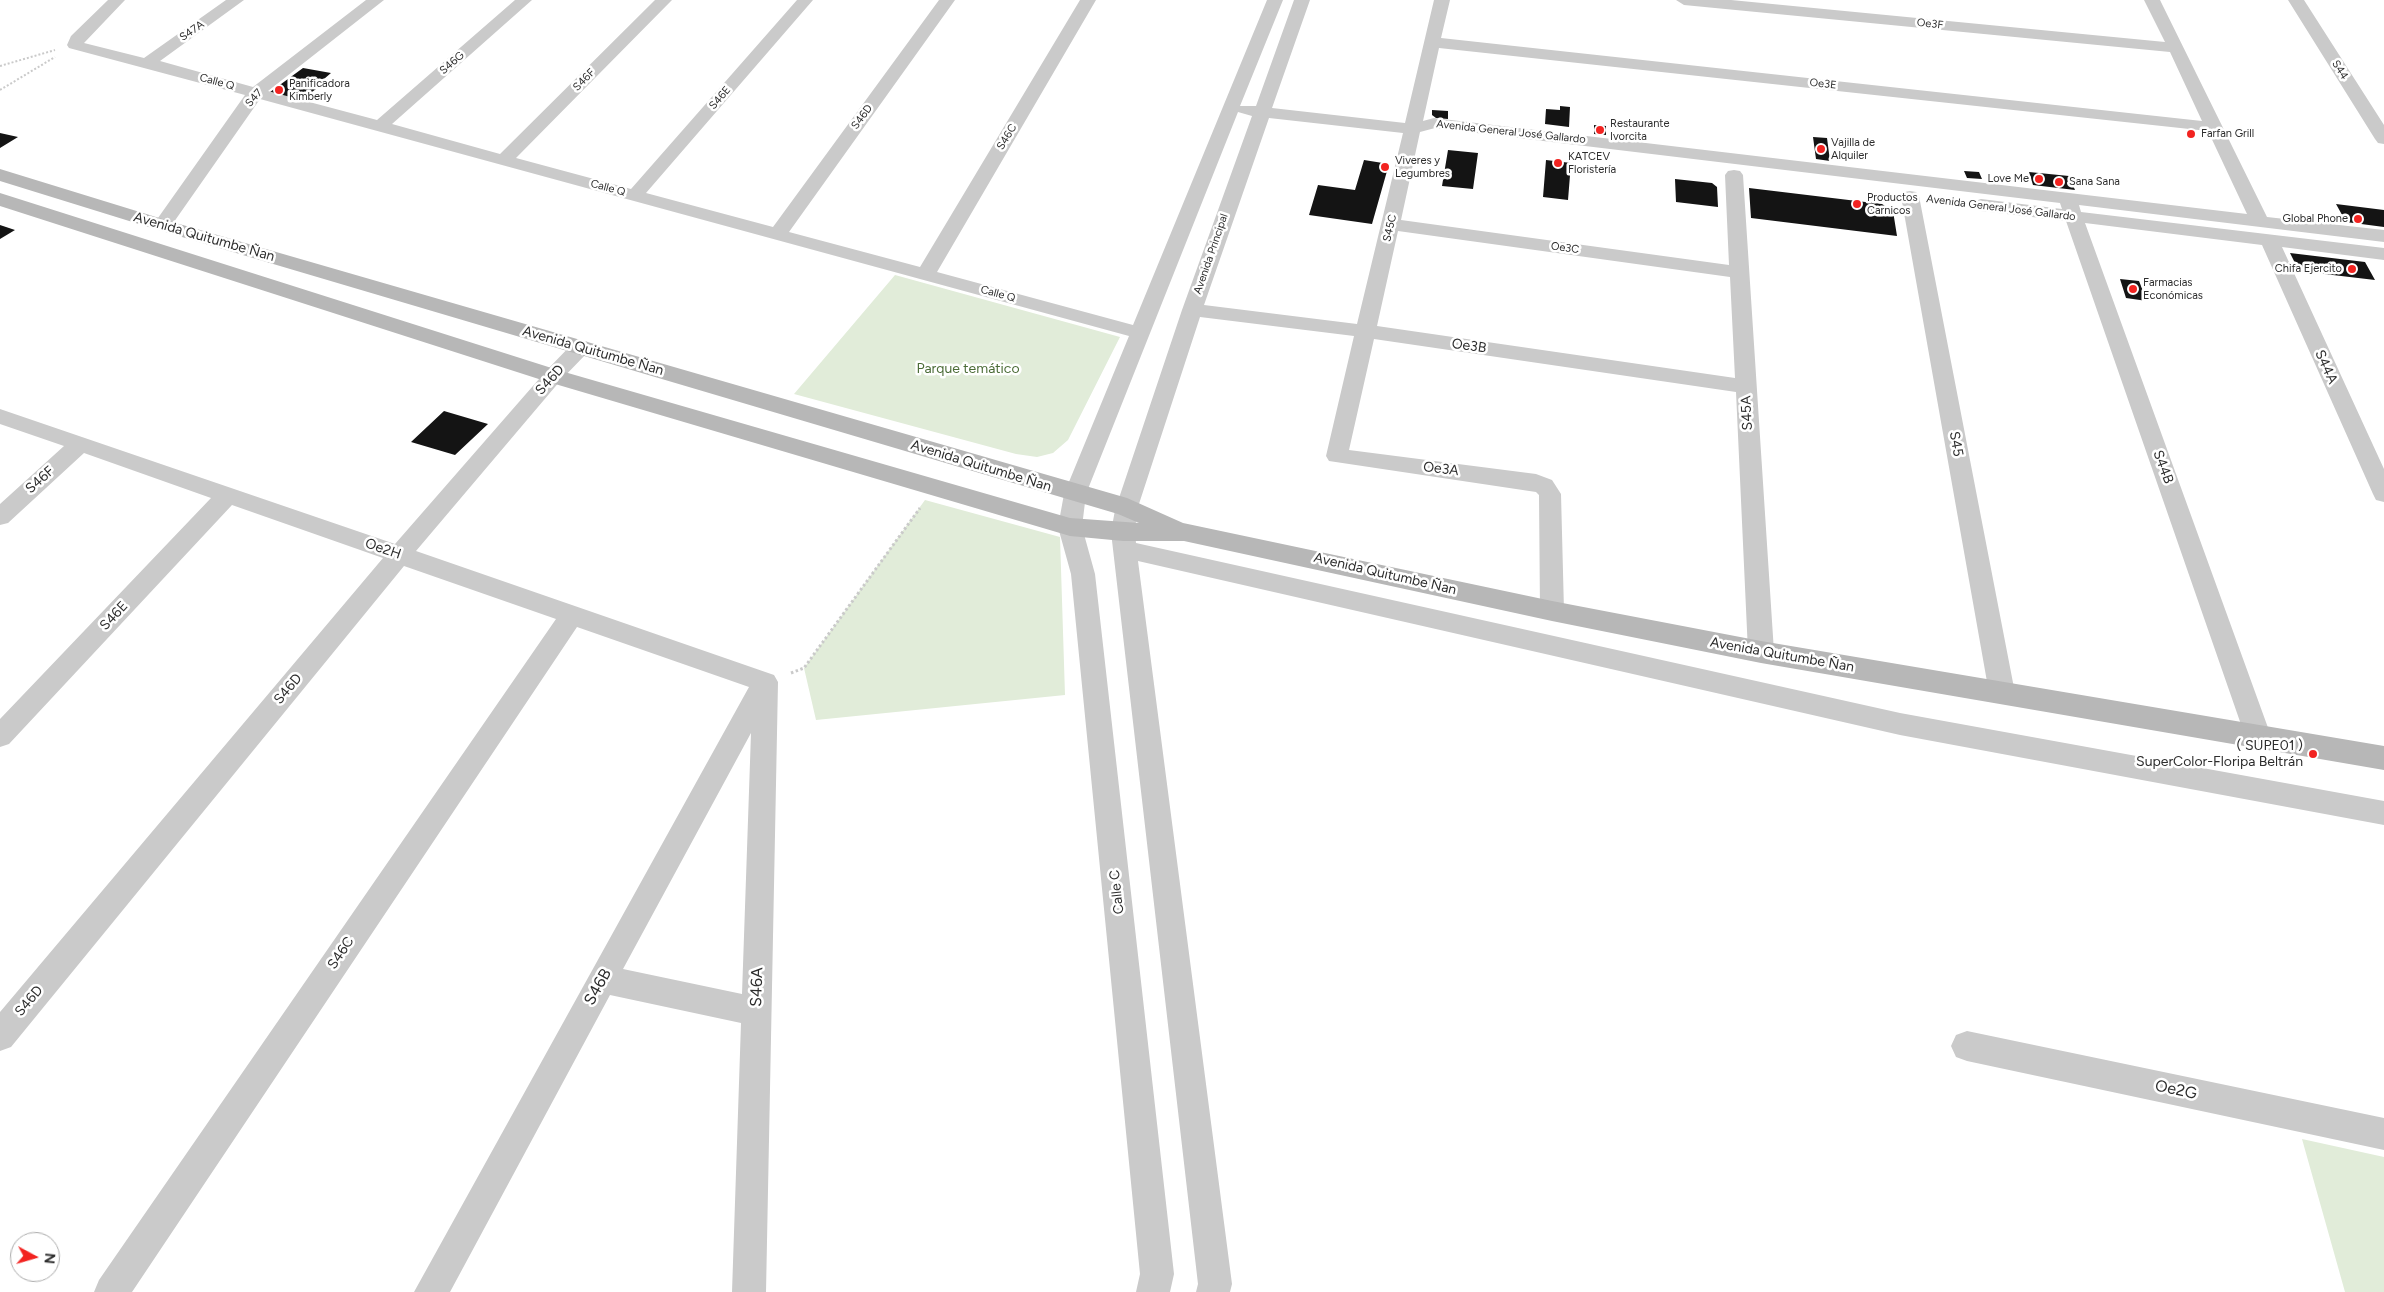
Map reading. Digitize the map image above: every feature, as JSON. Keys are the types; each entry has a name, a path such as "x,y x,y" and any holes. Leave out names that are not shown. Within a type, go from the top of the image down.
{"street":[{"path":"75,44 77,39 117,0"},
{"name":"S47A","path":"147,63 236,0"},
{"name":"S47","path":"162,225 256,92 376,0"},
{"name":"S46G","path":"380,126 524,0"},
{"name":"S46F","path":"504,160 664,0"},
{"name":"S46E","path":"635,195 805,0"},
{"name":"S46D","path":"778,234 947,0"},
{"name":"S46C","path":"926,274 1088,0"},
{"path":"1075,494 1275,0"},
{"name":"Avenida Principal","path":"1125,525 1192,310 1302,0"},
{"name":"S45C","path":"1337,456 1442,0"},
{"name":"Oe3F","path":"1684,0 2175,48"},
{"path":"2152,0 2260,221"},
{"name":"S44","path":"2296,0 2384,139"},
{"name":"Oe3E","path":"1432,42 2214,127"},
{"name":"Calle Q","path":"75,44 80,48 147,63 256,92 1140,333"},
{"name":"Avenida General José Gallardo","path":"1231,108 1413,129 1434,123 2071,208 2269,240 2384,254"},
{"name":"Avenida General José Gallardo","path":"1413,129 1428,140 1910,196 2260,221 2384,236"},
{"name":"Avenida Quitumbe Ñan","path":"0,175 162,225 1075,494 1125,525"},
{"name":"S45A","path":"1734,175 1761,652"},
{"name":"S45","path":"1910,196 2002,693"},
{"name":"Avenida Quitumbe Ñan","path":"0,199 553,376 1070,527 1125,525 1184,532 1552,611 1761,652 2384,758"},
{"name":"S44B","path":"2071,208 2258,736"},
{"name":"Oe3C","path":"1391,224 1740,272"},
{"name":"S44A","path":"2269,240 2384,494"},
{"name":"Oe3B","path":"1192,310 1366,331 1746,387"},
{"name":"S46D","path":"0,1036 399,554 553,376 581,347"},
{"name":"Oe2H","path":"0,416 765,682"},
{"name":"S46F","path":"0,517 80,444"},
{"name":"Oe3A","path":"1337,456 1536,482 1544,486 1550,494 1552,611"},
{"name":"Calle C","path":"1075,494 1070,527 1084,574 1157,1274 1153,1292"},
{"name":"S46E","path":"0,736 228,495"},
{"path":"1125,525 1166,557 1900,724 2384,813"},
{"path":"1125,525 1214,1275 1213,1292"},
{"name":"S46C","path":"111,1292 572,615"},
{"name":"S46B","path":"431,1292 765,682"},
{"name":"S46A","path":"749,1292 765,682"},
{"path":"602,979 756,1012"},
{"name":"Oe2G","path":"1967,1046 2384,1134"}],"path":[{"path":"0,66 75,44"},
{"path":"0,90 75,44"},
{"path":"765,682 804,668 934,487"}],"green space":[{"name":"Parque temático","path":"895,275 1120,337 1068,440 1053,453 1037,457 1016,454 794,394"},
{"path":"925,500 1060,537 1065,695 816,720 804,668"},
{"path":"2302,1139 2384,1157 2384,1292 2345,1292"}],"building":[{"path":"303,68 331,73 324,79 328,80 300,101 266,95"},
{"path":"1560,106 1570,107 1569,127 1545,124 1546,109 1560,110"},
{"path":"1432,110 1448,111 1448,119 1436,118 1432,115"},
{"name":"Restaurante Ivorcita","path":"1594,125 1606,126 1606,135 1594,134"},
{"path":"0,133 18,137 0,148"},
{"name":"Vajilla de Alquiler","path":"1813,137 1827,138 1830,161 1816,159"},
{"path":"1448,150 1478,153 1473,189 1442,186"},
{"path":"1364,160 1389,164 1372,224 1309,215 1318,185 1355,190"},
{"path":"1546,160 1571,163 1568,200 1543,197"},
{"path":"1964,171 1979,172 1982,179 1967,178"},
{"name":"Sana Sana","path":"2029,172 2069,176 2075,190 2033,185"},
{"path":"1675,179 1712,183 1717,187 1718,207 1676,202"},
{"path":"1749,188 1882,204 1893,211 1897,236 1751,218"},
{"path":"2336,204 2384,210 2384,227 2346,222"},
{"path":"0,225 15,230 0,239"},
{"path":"2290,253 2365,262 2375,280 2299,271"},
{"name":"Farmacias Económicas","path":"2120,279 2139,281 2147,301 2126,298"},
{"path":"444,411 488,424 455,455 411,442"}],"place":[{"name":"Panificadora Kimberly","path":"279,90"},
{"name":"Restaurante Ivorcita","path":"1600,130"},
{"name":"Farfan Grill","path":"2191,134"},
{"name":"Vajilla de Alquiler","path":"1821,149"},
{"name":"KATCEV Floristería","path":"1558,163"},
{"name":"Viveres y Legumbres","path":"1385,167"},
{"name":"Love Me","path":"2039,179"},
{"name":"Sana Sana","path":"2059,182"},
{"name":"Productos Carnicos","path":"1857,204"},
{"name":"Global Phone","path":"2358,219"},
{"name":"Chifa Ejercito","path":"2352,269"},
{"name":"Farmacias Económicas","path":"2133,289"},
{"name":"( SUPE01 ) SuperColor-Floripa Beltrán","path":"2313,754"}]}
